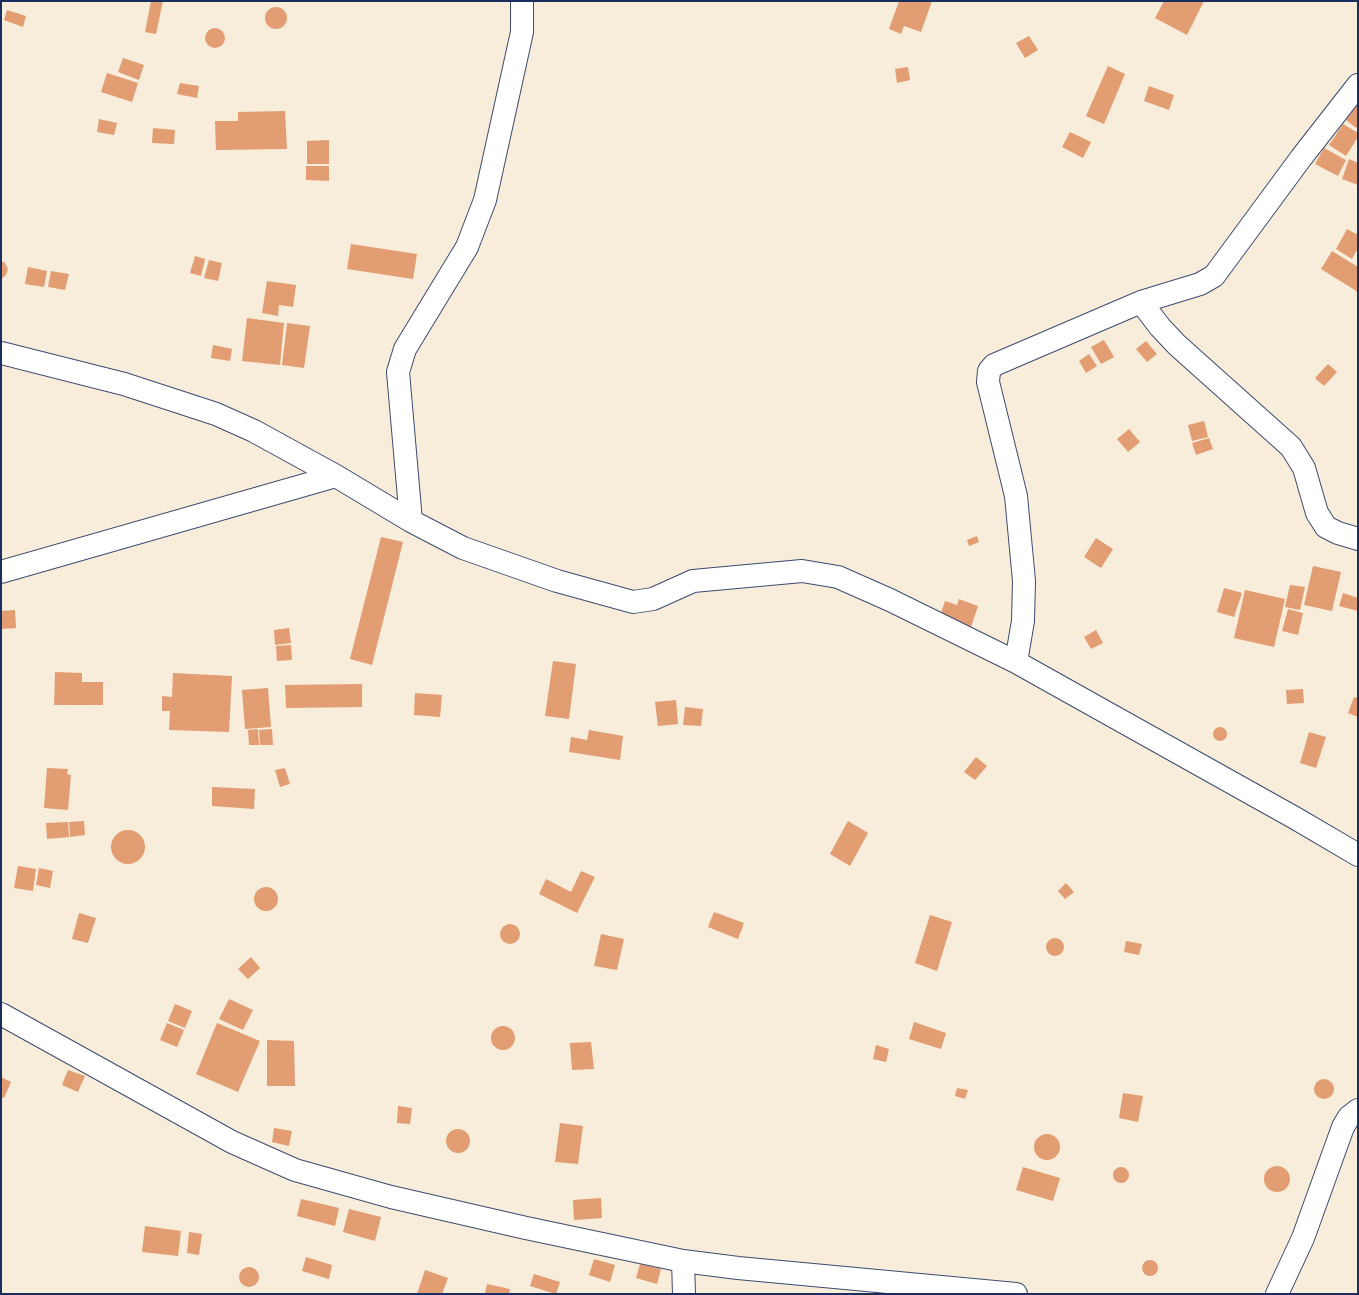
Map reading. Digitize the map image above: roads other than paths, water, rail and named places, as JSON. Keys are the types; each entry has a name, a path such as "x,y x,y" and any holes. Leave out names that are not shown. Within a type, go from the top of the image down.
{"street":[{"path":"411,521 398,372 405,349 467,247 485,200 522,32 522,1"},
{"path":"1016,662 1023,621 1024,581 1022,558 1016,496 988,382 989,371 994,365 1141,302 1200,284 1214,276 1358,85"},
{"path":"1141,302 1160,327 1177,345 1291,447 1304,468 1316,513 1326,527 1338,533 1358,539"},
{"path":"1,353 124,384 216,414 254,431 336,476 411,521 463,548 557,581 633,602 653,599 693,581 802,571 838,577 890,600 1016,662 1295,818 1358,855"},
{"path":"1,572 336,476"},
{"path":"1,1014 232,1142 295,1170 398,1198 526,1228 683,1261 738,1268 1016,1294"},
{"path":"1277,1294 1303,1238 1343,1127 1349,1117 1358,1110"},
{"path":"683,1261 684,1294"}]}
